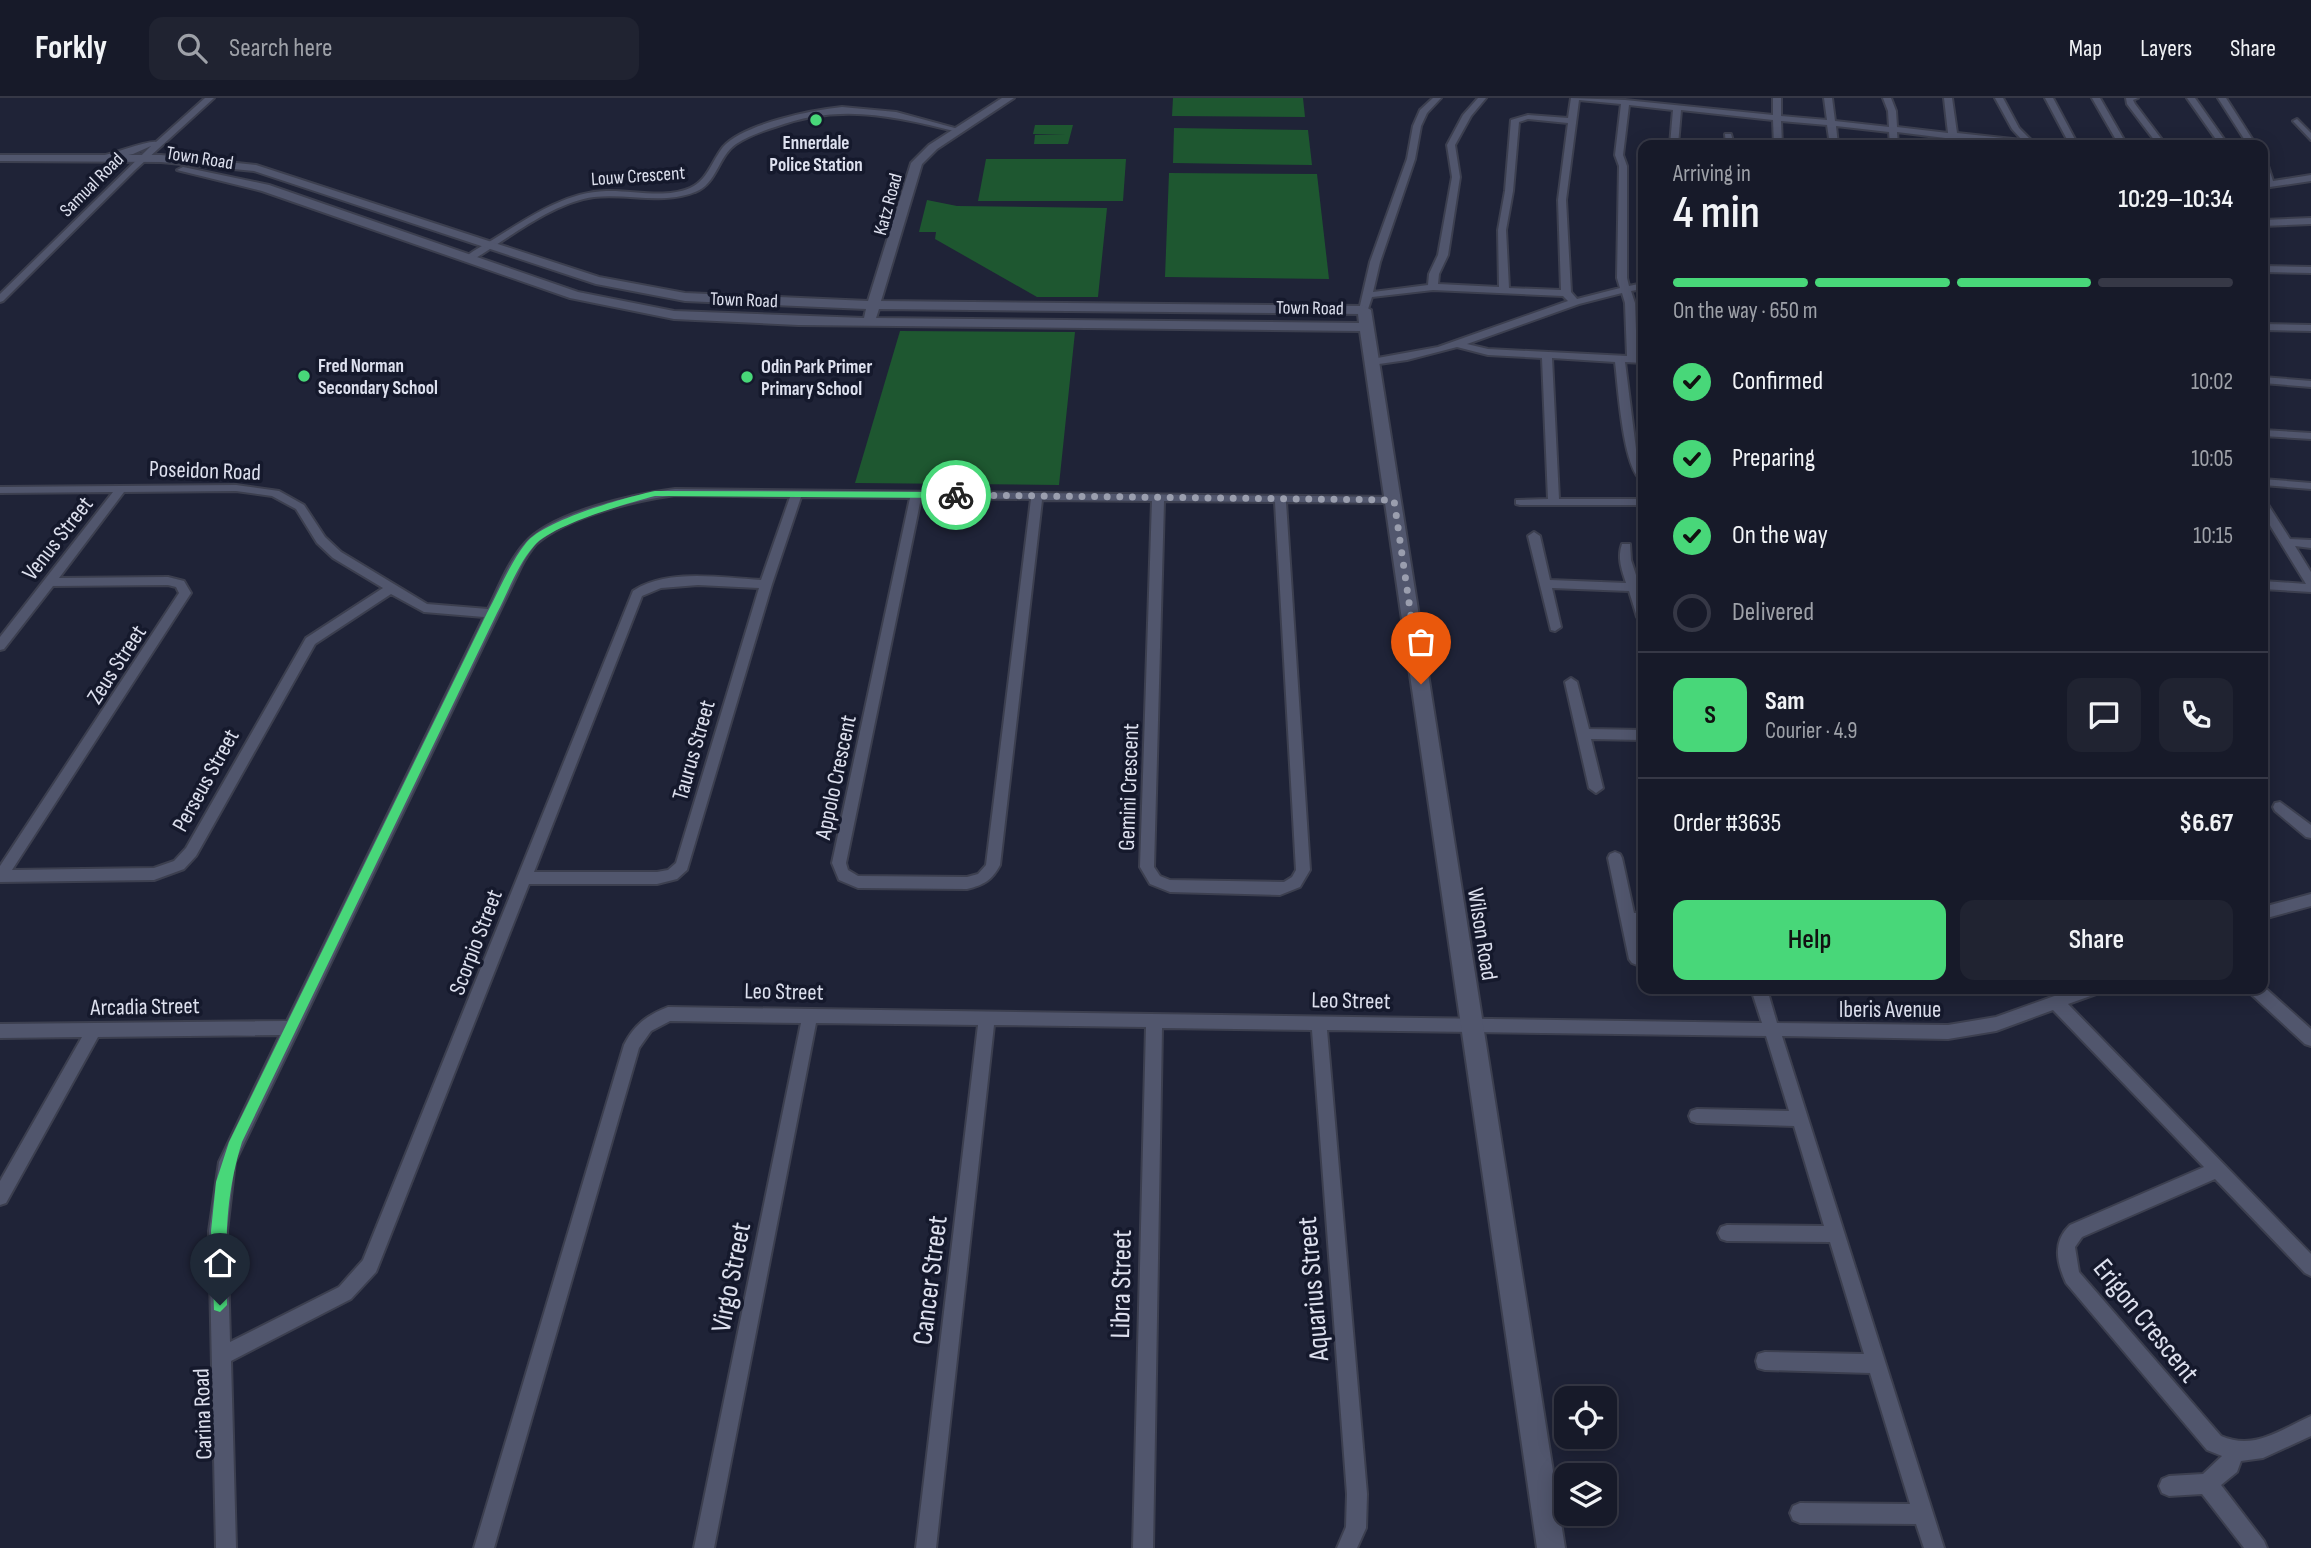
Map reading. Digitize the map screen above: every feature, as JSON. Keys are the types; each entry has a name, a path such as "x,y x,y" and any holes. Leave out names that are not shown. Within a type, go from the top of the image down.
{"street":[{"name":"Samual Road","path":"0,299 144,156 210,98"},
{"name":"Katz Road","path":"869,321 908,201 912,173 924,156 958,130 1009,98"},
{"path":"1365,318 1375,262 1411,159 1417,126 1423,112 1437,98"},
{"path":"1433,287 1434,274 1443,255 1456,177 1451,145 1467,115 1482,98"},
{"path":"1575,98 1562,200 1562,259 1566,293 1575,303"},
{"path":"1581,98 1670,103 1831,124 1991,140"},
{"path":"1726,98 1726,111"},
{"path":"1777,98 1778,140"},
{"path":"1828,98 1833,140"},
{"path":"1887,98 1892,111 1890,130 1893,140"},
{"path":"1948,98 1953,137"},
{"path":"1998,98 2016,129 2026,140"},
{"path":"2049,98 2071,140"},
{"path":"2096,98 2120,140"},
{"path":"2134,98 2129,99 2158,140"},
{"path":"2191,98 2220,140"},
{"path":"2222,98 2249,140"},
{"path":"1620,100 1619,155 1623,166 1624,289 1630,303 1632,359 1631,449 1638,466"},
{"name":"Louw Crescent","path":"468,259 582,197 679,193 696,189 705,182 720,155 732,144 802,105 827,101 860,103 958,130"},
{"path":"1670,103 1674,140"},
{"path":"2105,111 2116,112"},
{"path":"2127,112 2137,113"},
{"path":"1504,290 1502,230 1509,191 1515,120 1528,117 1572,121"},
{"path":"2297,121 2311,138"},
{"path":"104,158 140,149 169,135"},
{"path":"169,135 164,152 178,158"},
{"name":"Town Road","path":"0,158 144,156 222,162 285,176 596,280 637,290 734,302 1365,318"},
{"name":"Town Road","path":"0,170 132,168 188,171 265,188 575,295 634,309 726,319 869,321 1365,318"},
{"path":"2268,182 2311,178"},
{"path":"2268,223 2311,220"},
{"path":"2268,270 2311,270"},
{"path":"832,304 859,296 883,280 894,295 921,305"},
{"path":"1368,295 1433,287 1566,293"},
{"path":"1372,362 1404,359 1459,345 1575,303 1638,287"},
{"name":"Wilson Road","path":"1365,318 1551,1548"},
{"path":"2268,327 2311,328"},
{"path":"1630,332 1638,333"},
{"path":"1459,345 1488,352 1632,359"},
{"path":"1547,355 1554,502"},
{"path":"2268,380 2311,384"},
{"path":"2268,432 2311,436"},
{"path":"2268,482 2311,486"},
{"name":"Poseidon Road","path":"0,490 236,488 275,493 300,508 321,540 337,555 424,608 492,613"},
{"name":"Venus Street","path":"0,646 121,489"},
{"name":"Carina Road","path":"226,1548 218,1231 223,1182 236,1142 290,1028 492,613 530,543 548,531 619,502 639,496 676,492 1394,500"},
{"name":"Taurus Street","path":"525,878 657,878 672,875 682,866 766,584 797,493"},
{"name":"Appolo Crescent","path":"916,495 839,863 840,872 847,879 858,881 967,883 979,881 989,874 995,851 1037,496"},
{"name":"Gemini Crescent","path":"1158,497 1147,867 1150,876 1158,883 1170,886 1280,889 1292,886 1300,880 1303,870 1280,498"},
{"path":"1520,502 1638,502"},
{"path":"2268,513 2311,582"},
{"path":"1534,536 1555,627"},
{"path":"2286,542 2311,544"},
{"path":"1545,583 1638,587 1625,560 1626,547"},
{"name":"Zeus Street","path":"0,876 185,593 180,584 168,581 49,582"},
{"name":"Scorpio Street","path":"221,1356 345,1293 370,1266 634,601 641,590 665,583 766,584"},
{"path":"2268,585 2311,588"},
{"name":"Perseus Street","path":"0,876 154,874 179,865 191,852 310,641 390,589"},
{"path":"1571,682 1596,788"},
{"path":"1583,734 1638,735"},
{"path":"2280,807 2311,833"},
{"path":"1615,858 1635,919 1637,959"},
{"path":"2268,912 2311,901"},
{"path":"1761,994 1934,1548"},
{"name":"Iberis Avenue","path":"1472,1026 1948,1032 1996,1024 2079,994"},
{"path":"2262,994 2311,1039"},
{"path":"2057,1003 2311,1267"},
{"name":"Leo Street","path":"484,1548 638,1035 656,1019 680,1013 1472,1026"},
{"name":"Virgo Street","path":"704,1548 810,1016"},
{"name":"Cancer Street","path":"926,1548 987,1019"},
{"name":"Libra Street","path":"1143,1548 1154,1021"},
{"name":"Aquarius Street","path":"1319,1024 1357,1494 1356,1528 1347,1548"},
{"name":"Arcadia Street","path":"0,1031 290,1028"},
{"path":"0,1197 94,1030"},
{"path":"1697,1116 1799,1119"},
{"name":"Erigon Crescent","path":"2217,1170 2076,1231 2066,1240 2065,1254 2072,1277 2214,1443 2233,1453"},
{"path":"1727,1233 1836,1234"},
{"path":"1765,1361 1876,1364"},
{"path":"2169,1486 2192,1487 2207,1484 2230,1465 2233,1453 2252,1453 2311,1426"},
{"path":"2207,1484 2258,1548"},
{"path":"1800,1513 1923,1514"}],"green space":[{"path":"1173,98 1303,98 1305,117 1172,116"},
{"path":"1035,125 1073,125 1068,144 1034,144 1035,135 1065,135 1033,134"},
{"path":"1174,128 1308,130 1312,165 1173,163"},
{"path":"986,159 1126,159 1123,201 978,201"},
{"path":"1169,173 1317,174 1329,279 1165,277"},
{"path":"927,200 957,206 1107,208 1098,297 1037,297 935,239 936,232 919,232"},
{"path":"900,331 1075,332 1059,485 855,483"}],"way so far":[{"path":"956,495 1394,500 1421,684"}],"place":[{"name":"Ennerdale Police Station","path":"816,120"},
{"name":"Fred Norman Secondary School","path":"304,376"},
{"name":"Odin Park Primer Primary School","path":"747,377"}],"route":[{"path":"220,1305 218,1231 227,1162 492,613 530,543 548,531 619,502 655,493 956,495"}]}
